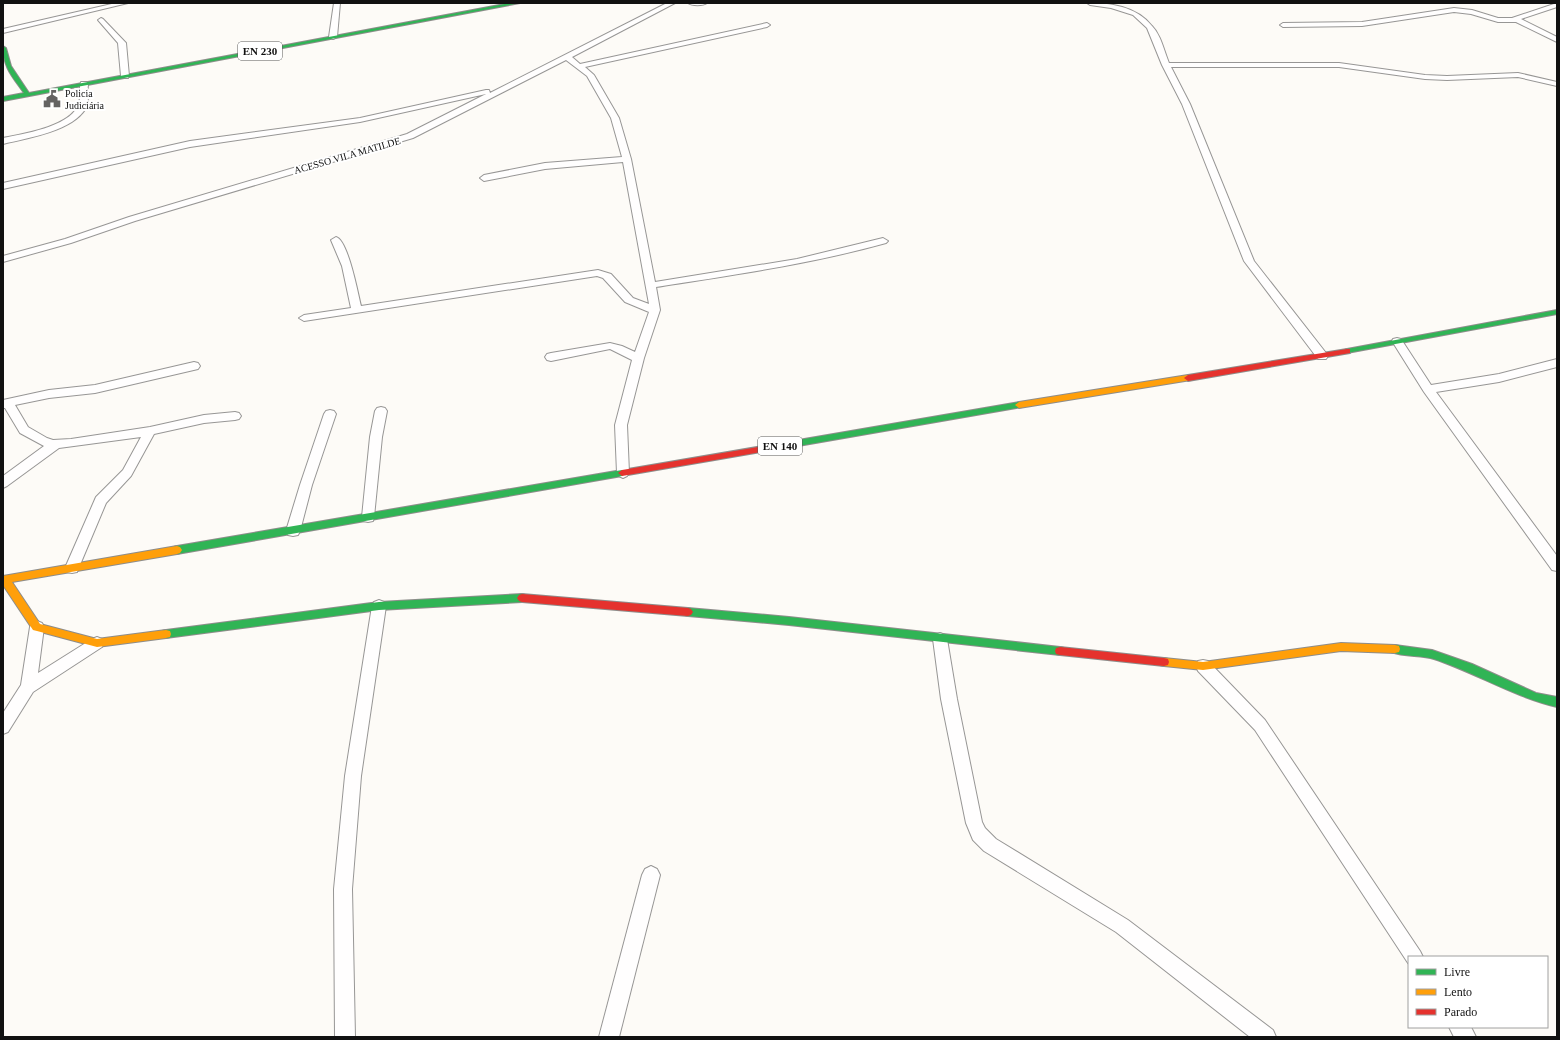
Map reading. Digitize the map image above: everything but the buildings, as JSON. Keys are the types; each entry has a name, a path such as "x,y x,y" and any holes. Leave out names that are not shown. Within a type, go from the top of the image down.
{"main road":[{"name":"EN 230","path":"3,99 518,3"},
{"path":"3,48 8,66 27,94"},
{"name":"EN 140","path":"4,580 1028,403 1322,356 1397,340 1557,312"},
{"path":"4,580 38,627 97,643 379,606 527,598 790,621 940,639 1203,666 1340,646 1389,648 1432,654 1468,667 1535,697 1557,702"}],"street":[{"path":"3,31 125,3"},
{"path":"333,38 337,3"},
{"name":"ACESSO VILA MATILDE","path":"3,258 68,241 132,219 410,136 672,3"},
{"path":"691,3 704,3"},
{"path":"1090,3 1118,8 1135,14 1143,20 1156,38 1166,65 1186,104 1249,261 1322,356"},
{"path":"1537,3 1548,8"},
{"path":"1515,20 1515,18 1557,5"},
{"path":"1283,25 1362,24 1454,10 1472,12 1498,20 1515,20 1557,40"},
{"path":"101,20 122,43 125,76"},
{"path":"580,66 767,25"},
{"path":"566,56 590,75 615,118 628,159 652,285 655,310 638,358 621,425 623,474"},
{"path":"1166,65 1339,65 1425,77 1460,78 1518,75 1557,84"},
{"path":"3,141 71,120 83,106 84,84"},
{"path":"3,186 190,144 360,120 501,89"},
{"path":"484,178 534,168 628,159"},
{"path":"336,240 348,266 356,309"},
{"path":"652,285 850,251 883,241"},
{"path":"304,318 598,272 607,276 629,300 655,310"},
{"path":"1397,340 1428,389 1557,566"},
{"path":"550,357 610,346 618,348 638,358"},
{"path":"1428,389 1499,378 1557,363"},
{"path":"194,366 109,386 49,394 5,404 24,430 44,442 56,444 150,431 212,418 235,416"},
{"path":"368,517 376,437 381,411"},
{"path":"294,531 306,485 330,414"},
{"path":"72,568 101,500 127,473 150,431"},
{"path":"3,483 56,444"},
{"path":"345,1037 343,889 353,776 379,606"},
{"path":"3,727 28,687 38,627"},
{"path":"940,639 951,706 974,822 979,834 990,845 1122,926 1266,1037"},
{"path":"28,687 97,643"},
{"path":"1203,666 1260,725 1413,956"},
{"path":"609,1037 651,875"},
{"path":"1460,1028 1466,1037"}],"traffic: fast":[{"path":"3,99 518,3"},
{"path":"3,48 8,66 27,94"},
{"path":"1347,351 1557,312"},
{"path":"781,446 1019,405"},
{"path":"177,550 622,473"},
{"path":"166,634 379,606 522,598"},
{"path":"688,612 789,621 1060,651"},
{"path":"1395,649 1432,654 1468,667 1535,697 1557,702"}],"traffic: slow":[{"path":"1019,405 1188,378"},
{"path":"3,580 177,550"},
{"path":"5,580 37,627 97,643 166,634"},
{"path":"1164,662 1203,666 1341,647 1395,649"}],"traffic: jam":[{"path":"1188,378 1347,351"},
{"path":"622,473 781,446"},
{"path":"522,598 688,612"},
{"path":"1060,651 1164,662"}],"place":[{"name":"Policia Judiciária","path":"52,99"}]}
